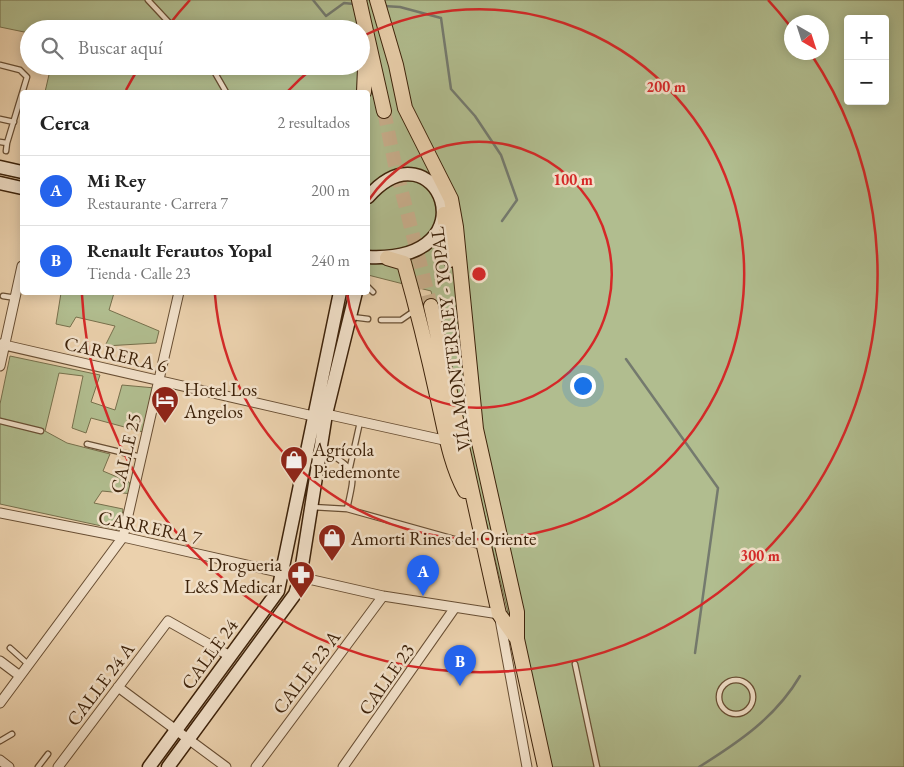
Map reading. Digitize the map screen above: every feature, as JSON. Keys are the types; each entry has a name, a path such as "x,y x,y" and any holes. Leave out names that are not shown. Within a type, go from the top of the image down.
{"main road":[{"path":"359,0 366,20"},
{"name":"VÍA MONTERREY - YOPAL","path":"377,0 396,65 405,108 451,199 456,227 476,429 517,612 517,639"},
{"path":"370,41 384,111"},
{"path":"364,75 364,90"},
{"path":"405,108 437,190"},
{"path":"444,214 476,429"},
{"path":"387,258 404,263 459,480 474,507"},
{"name":"VÍA MONTERREY - YOPAL","path":"431,306 474,507 500,614 517,639"},
{"path":"517,639 545,767"}],"street":[{"path":"2,164 20,171"},
{"path":"370,195 390,179 407,173 419,176 429,181 437,190 444,214 441,226 435,236 424,245 400,256 387,258 370,257"},
{"path":"0,183 20,188"},
{"path":"0,366 3,345 20,277"},
{"name":"CALLE 25","path":"0,703 123,536 177,295"},
{"name":"CALLE 24","path":"149,767 278,591 339,295"},
{"name":"CALLE 24","path":"168,767 295,594 300,578 326,414 355,295"},
{"name":"CARRERA 6","path":"3,345 313,416"},
{"path":"326,414 448,441"},
{"name":"CARRERA 7","path":"0,513 123,536 383,596 454,609 500,614"},
{"name":"CALLE 23 A","path":"256,767 383,596"},
{"name":"CALLE 23","path":"344,767 454,609"},
{"path":"500,614 527,767"},
{"name":"CALLE 24 A","path":"58,767 168,621 230,656"},
{"path":"0,661 20,676"},
{"path":"118,687 226,767"},
{"path":"0,760 10,767"}],"lane":[{"path":"148,0 167,20"},
{"path":"0,65 20,70"},
{"path":"23,90 27,77 25,75"},
{"path":"216,75 225,90"},
{"path":"6,151 20,101"},
{"path":"0,119 14,122"},
{"path":"0,142 7,143"},
{"path":"370,289 373,292"},
{"path":"3,296 16,298"},
{"path":"381,320 402,320 417,309"},
{"path":"350,316 368,318"},
{"path":"0,421 41,432"},
{"path":"350,467 361,421"},
{"path":"86,444 141,457"},
{"path":"321,447 350,467 354,476 347,509"},
{"path":"311,507 347,509 484,547"},
{"path":"10,648 29,665"},
{"path":"575,664 597,767"},
{"path":"735,680 742,681 750,688 751,705 744,712 735,714 723,708 719,697 726,684 735,680"},
{"path":"0,741 12,734"},
{"path":"38,767 48,754"}],"green space":[{"path":"0,0 904,0 904,767 542,767 509,617 431,291 370,276 370,90 45,90 49,75 370,75 370,20 20,20 20,31 0,27"},
{"path":"61,295 113,295 109,310 159,331 156,343 105,346 115,326 76,317 70,327 56,324"},
{"path":"10,356 100,375 91,402 115,410 122,385 155,388 143,432 91,418 86,433 72,428 83,376 59,373 45,431 67,443 110,454 103,471 129,482 133,494 102,491 94,503 123,509 120,530 0,504 0,404"}],"waterway":[{"path":"313,0 326,16 344,3 354,4"},
{"path":"384,6 400,7 441,18 451,89 475,116 501,155 517,200 502,221"},
{"path":"626,359 718,488 695,653"},
{"path":"699,767 756,728 780,704 800,676"}],"tunnel":[{"path":"384,111 395,165 431,306"}],"place":[{"name":"Hotel Los Angelos","path":"165,424"},
{"name":"Agrícola Piedemonte","path":"294,484"},
{"name":"Amorti Rines del Oriente","path":"332,562"},
{"name":"Mi Rey","path":"423,596"},
{"name":"Drogueria L&S Medicar","path":"301,599"},
{"name":"Renault Ferautos Yopal","path":"460,686"}]}
